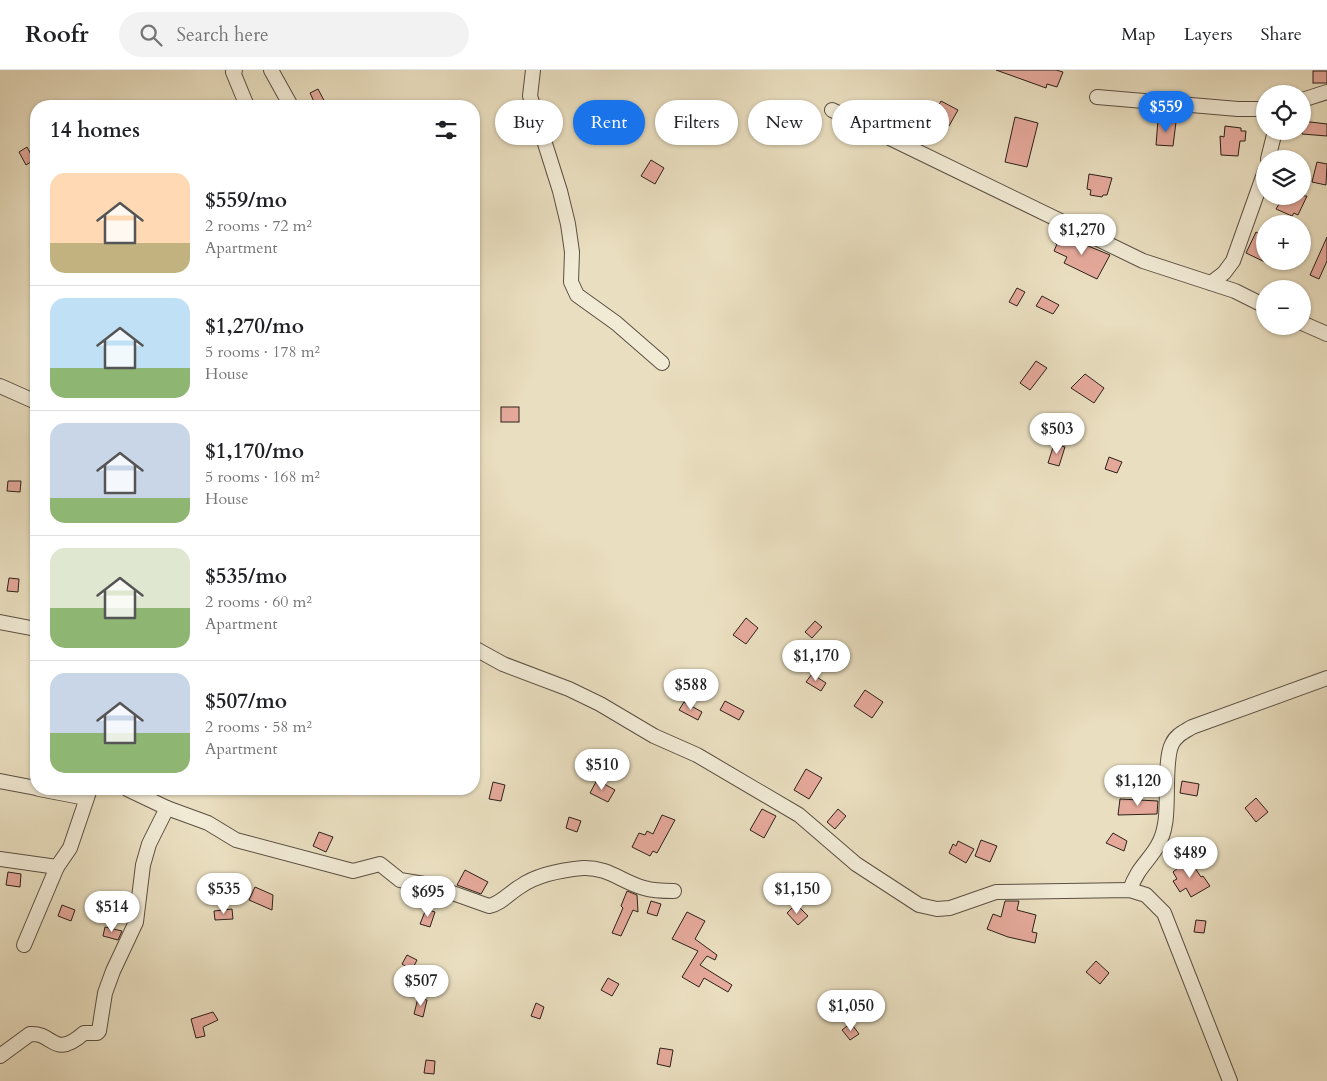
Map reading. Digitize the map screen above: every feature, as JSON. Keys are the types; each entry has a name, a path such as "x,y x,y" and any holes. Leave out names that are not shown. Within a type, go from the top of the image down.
{"street":[{"path":"270,70 288,100"},
{"path":"533,70 530,96 560,191 568,224 572,252 571,282 577,295 616,323 662,363"},
{"path":"232,71 244,100"},
{"path":"1311,97 1327,92"},
{"path":"1097,97 1256,109"},
{"path":"905,145 1143,260 1235,291 1256,302"},
{"path":"1210,283 1224,273 1233,261 1256,196"},
{"path":"1311,327 1327,334"},
{"path":"0,386 30,399"},
{"path":"0,622 30,628"},
{"path":"480,651 503,664 569,689 600,704 654,736 697,755 799,815 856,864 919,905 937,909 950,908 996,892 1130,890 1146,895 1164,914 1230,1081"},
{"path":"1130,890 1135,875 1157,850 1163,835 1167,815 1168,758 1172,744 1179,734 1192,727 1327,678"},
{"path":"0,781 30,787"},
{"path":"24,945 57,867 70,848 87,795"},
{"path":"140,795 167,808 208,823 236,840 352,870 380,864 400,880 430,885 489,906 496,905 522,885 541,876 582,868 598,868 613,872 644,888 674,891"},
{"path":"0,1056 30,1034 35,1034 57,1044 66,1045 72,1044 84,1033 97,1033 99,1031 105,993 112,971 136,922 143,865 149,844 167,808"},
{"path":"0,859 57,867"}],"building":[{"path":"996,70 1056,70 1063,72 1057,87 1047,84 1046,88"},
{"path":"1313,71 1327,71 1327,83 1313,83"},
{"path":"318,89 324,100 313,100 310,93"},
{"path":"949,105 958,110 949,126"},
{"path":"1015,117 1038,123 1027,167 1005,162"},
{"path":"1158,120 1176,122 1173,146 1156,145"},
{"path":"1311,122 1327,124 1327,136 1311,135"},
{"path":"1225,126 1241,128 1241,131 1246,131 1245,141 1240,141 1238,156 1221,155 1220,136 1224,137"},
{"path":"27,147 30,153 30,162 26,165 19,152"},
{"path":"651,160 664,168 655,184 641,176"},
{"path":"1317,162 1327,164 1326,185 1312,182"},
{"path":"1089,174 1112,178 1107,195 1102,197 1090,195 1091,190 1087,189"},
{"path":"1278,205 1303,205 1298,215 1294,213 1290,215 1276,209"},
{"path":"1256,232 1256,258 1246,253"},
{"path":"1059,234 1110,255 1097,279 1064,263 1067,257 1054,251"},
{"path":"1327,237 1327,261 1319,279 1310,275"},
{"path":"1017,288 1025,292 1017,306 1009,302"},
{"path":"1042,296 1059,305 1053,314 1036,306"},
{"path":"1036,361 1047,368 1030,390 1020,383"},
{"path":"1085,374 1104,388 1094,403 1071,388"},
{"path":"501,407 519,407 519,422 501,422"},
{"path":"1054,444 1065,447 1059,466 1048,463"},
{"path":"1109,457 1122,462 1117,473 1105,469"},
{"path":"8,481 21,481 20,492 7,491"},
{"path":"9,578 19,579 18,592 7,591"},
{"path":"746,618 758,628 746,644 733,635"},
{"path":"815,621 822,627 812,638 805,632"},
{"path":"790,645 808,656 803,664 785,653"},
{"path":"812,674 826,683 821,691 806,682"},
{"path":"865,690 883,702 872,718 854,706"},
{"path":"725,701 744,711 739,720 720,710"},
{"path":"684,702 702,712 698,720 679,710"},
{"path":"806,769 822,778 809,799 794,790"},
{"path":"597,780 615,790 608,802 590,793"},
{"path":"1182,781 1199,784 1197,796 1180,793"},
{"path":"493,782 505,785 501,801 489,799"},
{"path":"1256,798 1268,812 1256,822 1245,808"},
{"path":"1120,799 1158,801 1157,814 1118,815"},
{"path":"762,809 776,816 764,838 750,830"},
{"path":"838,809 846,816 835,829 827,822"},
{"path":"662,815 675,820 657,853 653,851 650,856 632,847 639,833 645,835 647,831 653,834"},
{"path":"569,817 581,821 577,832 566,828"},
{"path":"319,832 333,837 326,852 313,846"},
{"path":"1113,833 1127,841 1124,851 1106,843"},
{"path":"981,840 997,846 990,862 975,856"},
{"path":"958,841 974,849 966,863 949,853 953,844 956,846"},
{"path":"1189,859 1201,877 1203,876 1210,886 1191,897 1186,888 1180,892 1173,881 1177,879 1173,872"},
{"path":"465,870 488,882 481,894 457,885"},
{"path":"8,872 21,874 20,887 6,885"},
{"path":"255,887 273,895 272,910 249,900"},
{"path":"627,891 637,895 638,912 633,910 621,936 612,933 623,908 621,906"},
{"path":"651,901 661,904 657,916 647,913"},
{"path":"1005,901 1019,901 1017,910 1036,915 1032,932 1037,933 1035,943 1008,937 987,929 993,914 1001,917"},
{"path":"796,904 808,916 798,925 787,913"},
{"path":"62,905 75,910 71,921 58,916"},
{"path":"232,909 233,919 215,920 214,911"},
{"path":"426,909 435,912 430,927 420,924"},
{"path":"687,912 705,921 695,939 717,955 715,960 707,956 700,965 732,985 728,992 704,978 699,987 682,977 698,951 672,939"},
{"path":"1196,920 1206,921 1204,933 1194,932"},
{"path":"105,927 122,931 118,940 103,936"},
{"path":"407,955 417,960 412,970 402,964"},
{"path":"1096,961 1109,973 1100,984 1086,972"},
{"path":"608,978 619,984 612,996 601,990"},
{"path":"418,998 427,1000 423,1017 414,1014"},
{"path":"536,1003 544,1007 540,1019 531,1016"},
{"path":"213,1012 218,1020 203,1027 205,1036 196,1038 191,1019"},
{"path":"851,1023 859,1034 850,1040 842,1030"},
{"path":"660,1048 673,1050 670,1067 657,1064"},
{"path":"426,1060 435,1061 434,1074 424,1073"}]}
